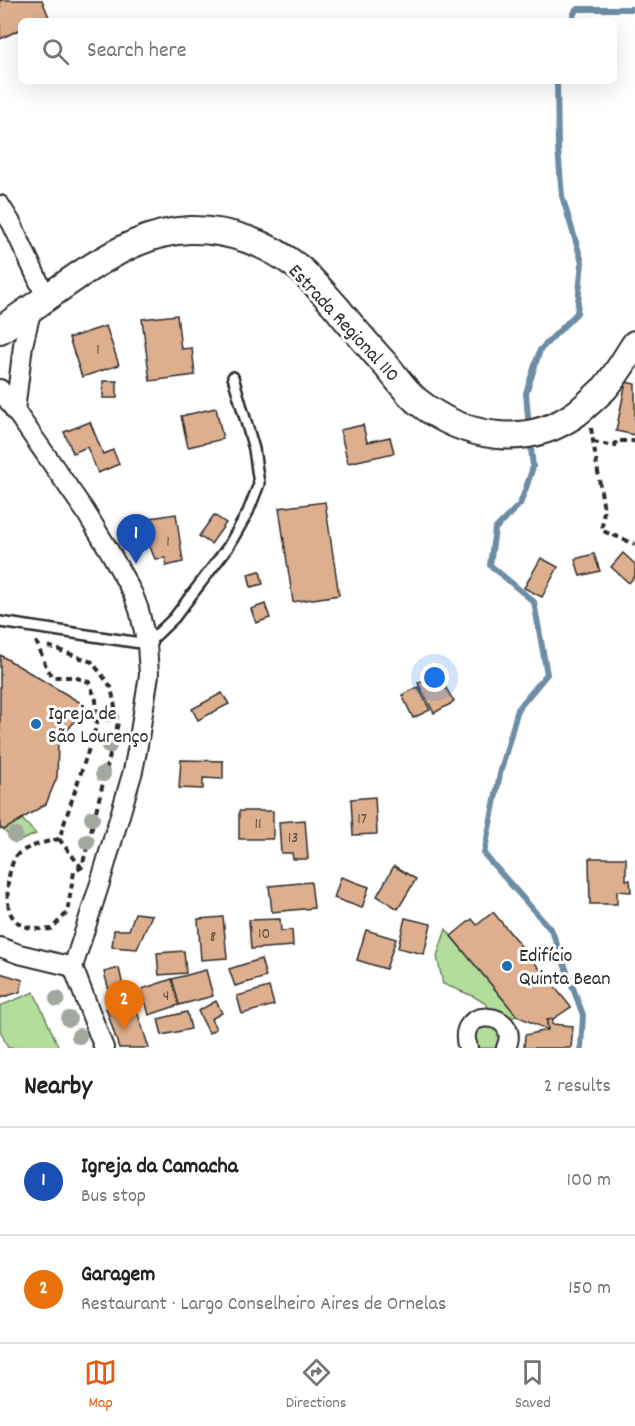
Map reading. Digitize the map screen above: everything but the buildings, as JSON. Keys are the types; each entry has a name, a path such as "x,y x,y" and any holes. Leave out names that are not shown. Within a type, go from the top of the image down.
{"main road":[{"name":"Estrada Regional 110","path":"0,330 114,253 143,239 190,230 225,232 251,240 279,254 301,269 416,400 443,418 463,428 481,433 519,435 535,432 550,428 580,411 606,387 635,344"}],"street":[{"path":"0,205 12,224 39,303 23,345 8,407"},
{"path":"0,390 8,407 85,511 110,552 133,594 147,644 149,675 135,761 73,968 104,1048"},
{"path":"0,947 73,968"},
{"path":"468,1048 465,1035 470,1024 479,1018 491,1016 501,1021 508,1030 508,1046"}],"lane":[{"path":"0,622 147,644 174,618 228,547 248,512 259,484 254,449 233,377"}],"path":[{"path":"580,411 591,426 604,510 603,531 635,544"},
{"path":"593,442 615,446 616,441 635,442"},
{"path":"27,638 92,662 111,687 118,723 82,867 74,872 67,914 51,929 37,930 21,925 12,916 8,899 11,864 18,854 40,843 59,839"},
{"path":"35,641 52,677 74,677 89,682 96,700 98,724 59,839"},
{"path":"59,839 82,867"}],"green space":[{"path":"22,819 36,834 15,843 4,830"},
{"path":"446,929 517,1016 501,1020 486,1004 443,984 437,956"},
{"path":"34,992 59,1048 8,1048 0,1030 0,1006"},
{"path":"494,1026 500,1034 496,1048 476,1048 474,1030 477,1027"}],"waterway":[{"path":"572,18 576,9 635,9"},
{"path":"529,429 526,393 540,350 577,313 582,262 562,196 558,148 557,84"},
{"path":"530,439 533,467 520,504 495,529 490,565 534,602 547,674 518,709 500,774 484,854 552,931 583,1015 581,1048"}],"place":[{"name":"Igreja da Camacha","path":"136,564"},
{"name":"Igreja de São Lourenço","path":"36,724"},
{"name":"Edifício Quinta Bean","path":"507,966"},
{"name":"Garagem","path":"124,1030"}]}
